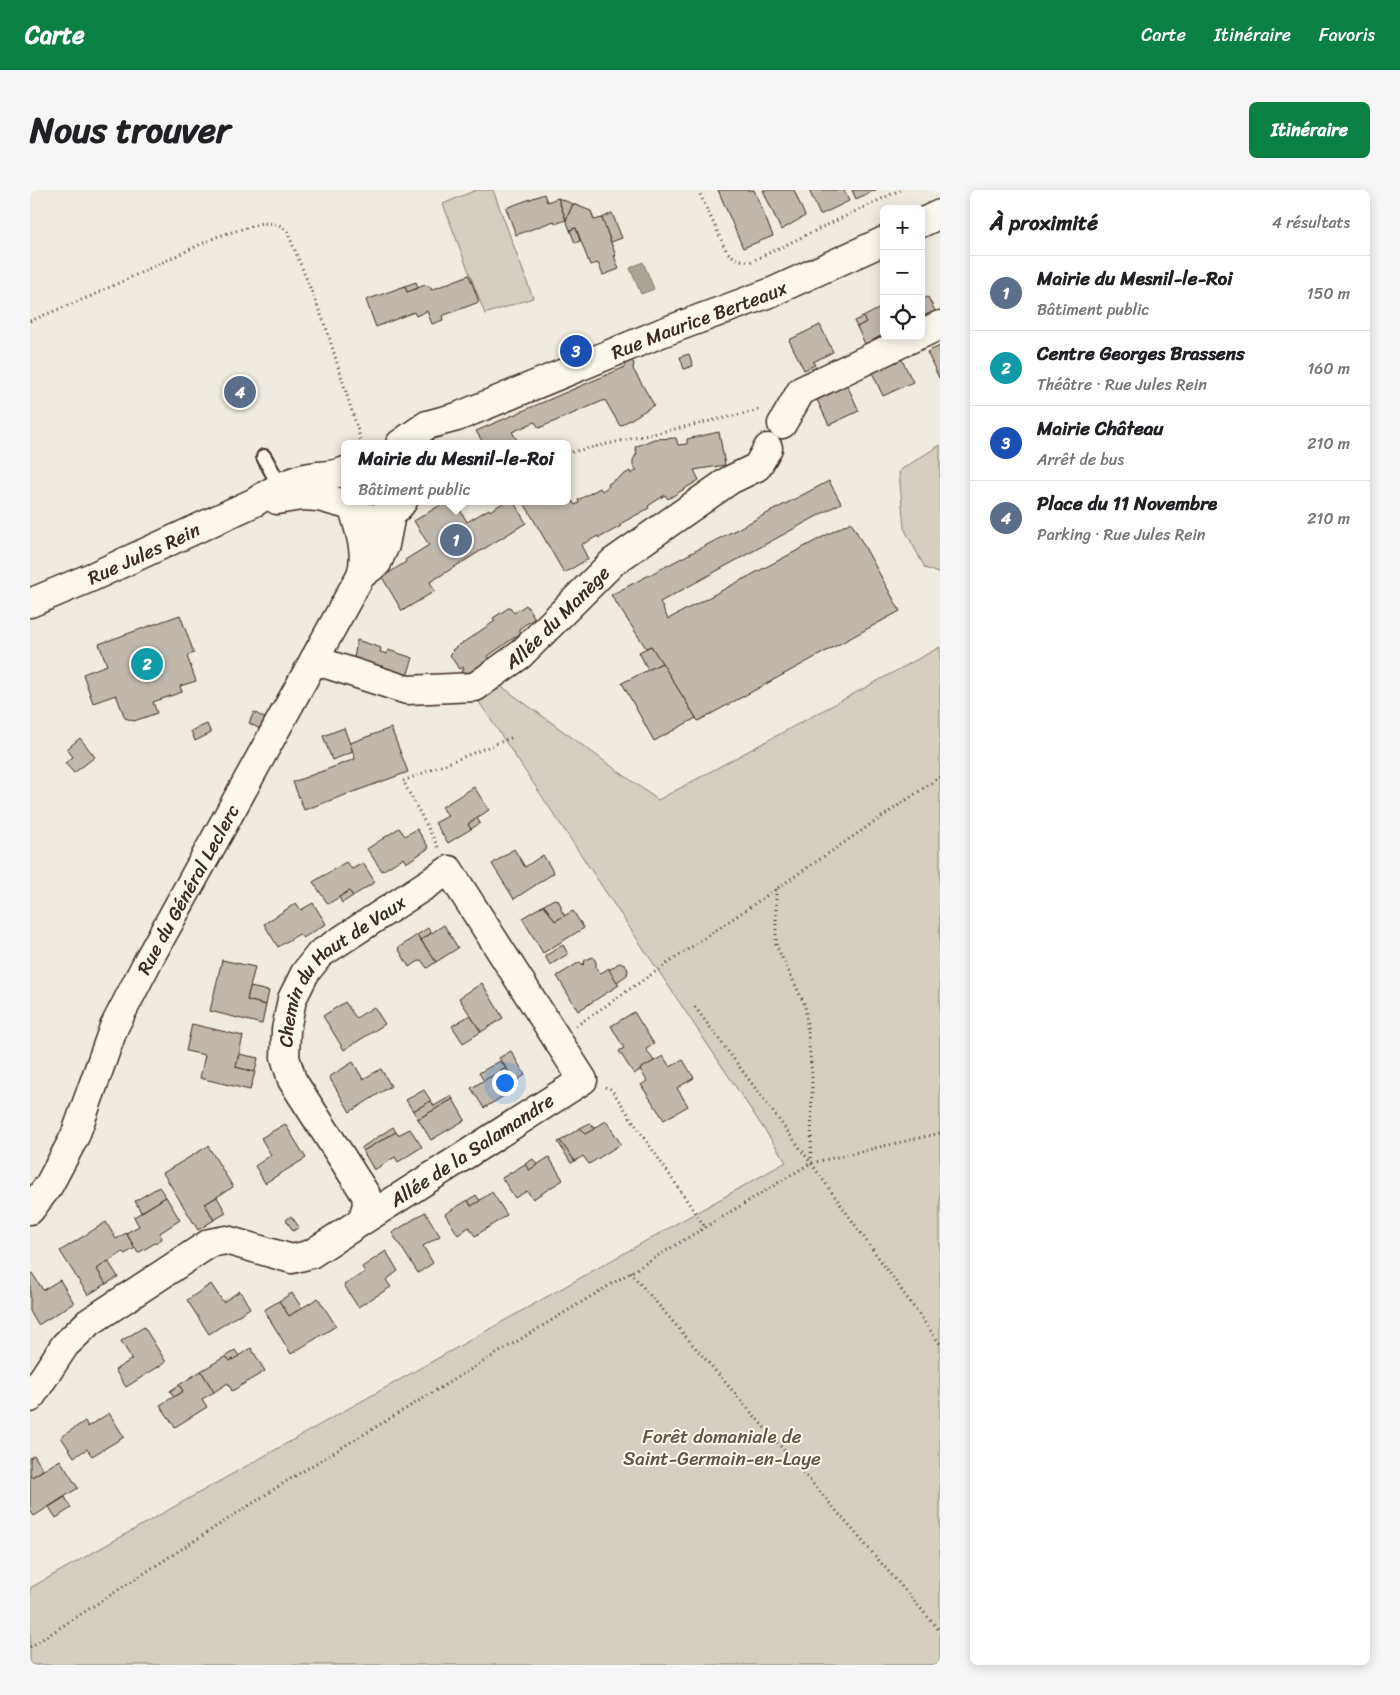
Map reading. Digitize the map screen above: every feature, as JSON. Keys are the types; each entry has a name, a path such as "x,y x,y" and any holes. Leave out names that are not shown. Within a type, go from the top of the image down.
{"street":[{"path":"925,221 940,214"},
{"name":"Rue Maurice Berteaux","path":"406,440 427,425 457,417 661,334 772,292 880,243"},
{"path":"925,332 940,325"},
{"name":"Allée du Manège","path":"314,660 407,690 475,687 520,655 613,562 730,480 757,466 773,431 800,391 908,340"},
{"name":"Rue Maurice Berteaux","path":"436,440 457,417"},
{"name":"Rue Jules Rein","path":"30,603 92,577 255,502 281,488 308,477 341,473"},
{"name":"Rue Jules Rein","path":"255,502 301,496 341,498"},
{"name":"Rue du Général Leclerc","path":"30,1210 63,1162 75,1136 114,1027 148,959 361,575 364,566 364,548 350,505"},
{"path":"353,505 362,517 372,519 382,518 397,508"},
{"name":"Rue du Général Leclerc","path":"361,575 377,563 397,508"},
{"path":"450,870 583,1080"},
{"name":"Chemin du Haut de Vaux","path":"366,1195 292,1080 286,1057 286,1030 292,999 305,973 320,954 450,870"},
{"name":"Allée de la Salamandre","path":"362,1222 583,1080"},
{"path":"30,1398 65,1346 88,1323 210,1243 226,1240 292,1259 310,1254 362,1222 366,1206 366,1195 393,1201"}],"lane":[{"path":"264,457 281,488"}],"path":[{"path":"698,190 727,252 736,259 750,262 900,190"},
{"path":"30,321 91,296 216,237 262,223 278,224 287,232 326,327 361,440"},
{"path":"571,452 760,410 773,431"},
{"path":"450,870 404,780 513,737"},
{"path":"557,1039 940,777"},
{"path":"776,889 776,944 805,1005 812,1075 811,1163"},
{"path":"695,1007 811,1163 940,1344"},
{"path":"583,1080 611,1089 704,1227"},
{"path":"30,1646 290,1479 811,1163 940,1133"},
{"path":"630,1272 940,1630"}],"green space":[{"path":"476,190 493,190 533,298 485,314 443,204"},
{"path":"940,445 940,574 925,568 904,528 899,471"},
{"name":"Forêt domaniale de Saint-Germain-en-Laye","path":"940,647 940,1665 30,1665 30,1588 786,1162 479,702 501,686 658,800"}],"shaded area":[{"path":"643,262 654,289 641,294 630,268"}],"building":[{"path":"718,190 754,190 773,236 743,248"},
{"path":"763,190 794,190 805,216 781,230"},
{"path":"809,190 844,190 849,201 820,215"},
{"path":"852,190 876,190 856,199"},
{"path":"544,194 547,202 558,198 566,220 555,224 554,221 516,235 506,208"},
{"path":"558,198 573,204 566,220"},
{"path":"573,204 591,211 594,220 602,218 619,269 603,275 598,263 590,265 576,228 570,230 566,220"},
{"path":"612,213 622,238 611,242 602,218"},
{"path":"576,228 580,241 575,243 570,230"},
{"path":"469,275 479,302 442,316 443,320 432,324 427,311 416,316 414,312 376,327 366,300 405,286 407,292 425,285 431,287 431,290"},
{"path":"416,282 418,288 407,292 405,286"},
{"path":"928,297 938,317 928,322 925,316 925,298"},
{"path":"880,308 880,338 866,346 857,327 866,322 863,317"},
{"path":"863,317 866,322 857,327 854,321"},
{"path":"820,325 833,352 813,362 815,365 804,370 789,340"},
{"path":"940,346 940,378 939,378 927,352"},
{"path":"689,354 693,366 684,369 680,357"},
{"path":"900,356 913,382 883,396 871,370"},
{"path":"629,360 634,363 633,369 654,405 620,426 605,400 539,428 535,422 512,432 517,440 482,440 476,431 625,367"},
{"path":"847,385 859,411 829,425 817,400"},
{"path":"719,432 725,465 694,470 699,480 668,499 665,495 648,506 649,508 620,524 621,526 581,545 588,559 564,573 525,505 571,505 571,499 575,505 579,503 578,500 600,488 602,491 609,486 608,484 630,471 631,474 637,470 633,466 633,460 637,453 635,447 654,439 676,438 678,445 687,444 687,439"},
{"path":"829,481 841,503 660,602 668,619 851,522 900,611 698,721 651,646 646,648 611,595"},
{"path":"440,505 457,505 467,522 500,505 515,505 526,523 430,582 435,591 402,611 382,577 429,545 414,521"},
{"path":"526,605 535,618 519,629 521,633 488,656 493,664 471,679 466,672 463,674 461,671 464,669 463,667 459,669 450,655 453,652 452,650 495,621 493,618 510,607 514,613"},
{"path":"180,615 194,653 187,656 196,681 180,686 182,692 153,702 157,713 134,721 125,718 116,695 93,703 83,674 107,665 99,644"},
{"path":"357,640 381,648 380,652 387,654 388,650 413,658 405,682 353,665"},
{"path":"651,646 662,663 648,670 639,652"},
{"path":"662,663 696,718 654,741 622,683"},
{"path":"254,712 266,719 260,729 249,723"},
{"path":"207,724 211,733 195,741 191,731"},
{"path":"344,728 353,752 332,760 323,736"},
{"path":"391,728 408,772 304,810 293,782 355,759 350,743"},
{"path":"80,738 95,757 74,773 65,763 73,757 67,749"},
{"path":"474,787 489,810 468,824 471,829 448,843 435,823 448,816 442,807"},
{"path":"477,818 480,823 471,829 468,824"},
{"path":"399,828 405,836 417,829 429,848 406,863 403,858 382,871 367,849"},
{"path":"514,849 525,867 543,855 554,873 514,899 492,864"},
{"path":"346,862 352,869 363,863 375,882 353,896 349,891 328,904 313,882"},
{"path":"349,891 353,896 342,903 339,897"},
{"path":"554,899 558,900 565,916 555,921 544,905"},
{"path":"296,903 301,910 313,903 326,924 303,938 299,934 278,947 264,924"},
{"path":"544,905 555,921 573,911 584,928 543,953 522,918"},
{"path":"444,925 458,948 436,962 421,940"},
{"path":"428,928 431,933 421,940 417,935"},
{"path":"417,935 436,962 427,968 421,960 409,967 398,948"},
{"path":"563,945 568,954 550,965 545,956"},
{"path":"593,957 596,962 596,968 601,973 609,968 619,985 578,1011 557,976 580,962 583,965 585,960"},
{"path":"222,960 255,967 247,1000 266,1005 262,1024 210,1011"},
{"path":"619,963 625,964 628,970 627,975 617,982 609,970"},
{"path":"482,983 503,1018 481,1032 459,998"},
{"path":"250,987 269,991 266,1005 247,1000"},
{"path":"345,1002 356,1018 374,1007 385,1024 344,1050 323,1016"},
{"path":"634,1012 654,1044 646,1049 654,1061 634,1074 619,1051 624,1048 611,1026"},
{"path":"470,1015 481,1032 463,1043 452,1026"},
{"path":"192,1024 243,1036 236,1067 255,1072 250,1090 200,1078 205,1055 186,1051"},
{"path":"511,1051 525,1075 516,1081 499,1058"},
{"path":"239,1054 258,1058 255,1072 236,1067"},
{"path":"663,1056 670,1067 683,1060 694,1078 677,1088 688,1106 664,1120 641,1085 647,1081 640,1069"},
{"path":"500,1061 506,1068 484,1081 479,1073"},
{"path":"353,1062 363,1079 381,1069 391,1086 350,1112 329,1077"},
{"path":"506,1068 516,1081 504,1088 507,1094 484,1108 471,1088"},
{"path":"514,1083 517,1088 507,1094 504,1088"},
{"path":"424,1090 431,1101 413,1111 406,1100"},
{"path":"451,1096 453,1099 418,1119 413,1111 431,1101 434,1106"},
{"path":"453,1099 465,1120 431,1140 418,1119"},
{"path":"606,1121 621,1144 589,1164 583,1156 575,1161 560,1141 580,1128 585,1134"},
{"path":"590,1123 594,1129 585,1134 580,1128"},
{"path":"285,1124 306,1158 265,1183 255,1166 271,1155 261,1138"},
{"path":"393,1127 396,1132 363,1151 361,1148"},
{"path":"410,1129 422,1147 398,1162 395,1157 374,1170 363,1151 396,1132 398,1135"},
{"path":"560,1141 575,1161 571,1163 558,1142"},
{"path":"208,1146 233,1187 205,1204 214,1220 198,1230 163,1173"},
{"path":"549,1157 563,1180 533,1199 527,1191 515,1198 502,1178 525,1164 529,1170"},
{"path":"533,1159 537,1165 529,1170 525,1164"},
{"path":"159,1187 166,1197 141,1212 135,1201"},
{"path":"492,1192 507,1215 475,1236 469,1227 458,1235 445,1214 468,1200 471,1206"},
{"path":"476,1195 480,1201 471,1206 468,1200"},
{"path":"166,1197 180,1220 160,1233 162,1239 138,1253 126,1233 139,1226 134,1217"},
{"path":"217,1197 226,1213 214,1220 205,1204"},
{"path":"425,1212 440,1236 423,1246 433,1263 418,1273 392,1233"},
{"path":"291,1216 299,1227 293,1231 286,1220"},
{"path":"106,1222 116,1239 126,1233 135,1248 125,1254 123,1252 97,1269 106,1284 88,1295 60,1251"},
{"path":"386,1251 398,1271 386,1280 391,1287 358,1307 344,1285 365,1272 362,1267"},
{"path":"108,1261 118,1277 106,1284 97,1269"},
{"path":"32,1273 43,1290 60,1280 74,1303 38,1325 30,1311 30,1274"},
{"path":"211,1284 223,1302 240,1291 250,1308 209,1334 187,1300"},
{"path":"292,1293 302,1308 289,1316 279,1301"},
{"path":"318,1298 336,1326 291,1354 264,1310 279,1301 289,1316"},
{"path":"144,1327 166,1362 126,1387 115,1370 132,1359 121,1341"},
{"path":"251,1348 265,1371 232,1391 228,1383 214,1392 201,1371 226,1356 230,1361"},
{"path":"235,1350 239,1356 230,1361 226,1356"},
{"path":"201,1371 214,1392 202,1399 207,1407 175,1427 160,1405 183,1391 179,1385"},
{"path":"179,1385 183,1391 174,1397 170,1391"},
{"path":"109,1413 124,1437 92,1456 87,1449 74,1457 61,1437 85,1421 88,1427"},
{"path":"34,1455 43,1470 32,1477 30,1474 30,1458"},
{"path":"60,1460 78,1488 34,1516 30,1510 30,1474 32,1477"},
{"path":"65,1497 71,1508 56,1518 49,1507"}],"place":[{"name":"Mairie Château","path":"576,351"},
{"name":"Place du 11 Novembre","path":"240,392"},
{"name":"Mairie du Mesnil-le-Roi","path":"456,540"},
{"name":"Centre Georges Brassens","path":"147,664"}]}
